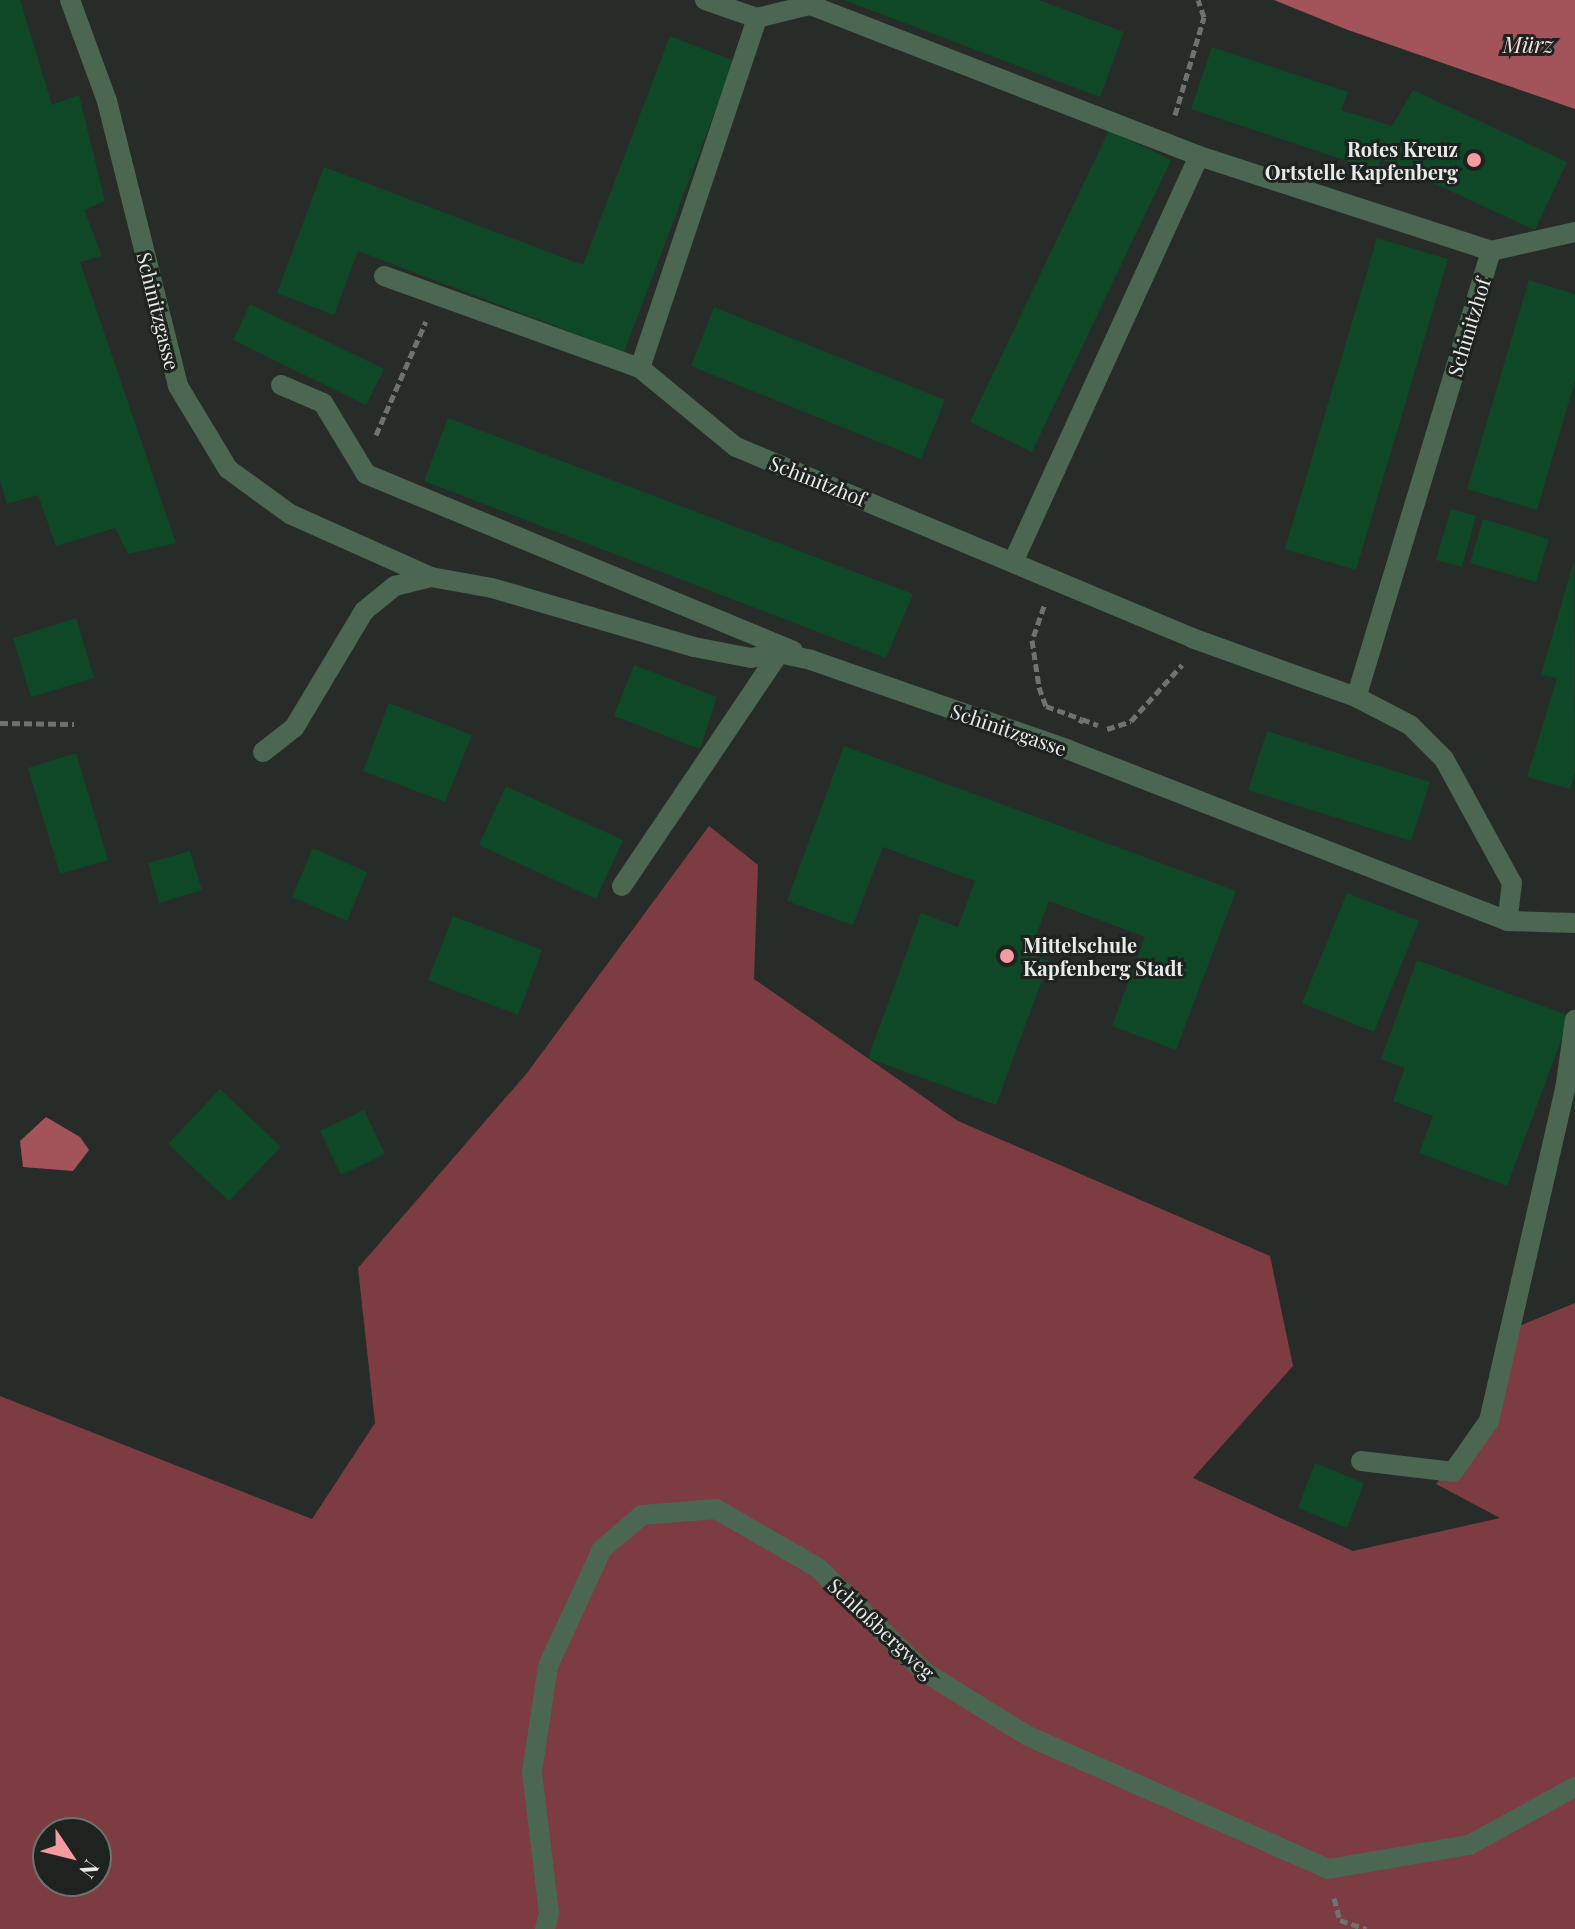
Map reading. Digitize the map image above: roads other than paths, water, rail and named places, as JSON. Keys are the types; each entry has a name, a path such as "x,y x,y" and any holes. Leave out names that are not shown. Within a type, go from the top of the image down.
{"street":[{"path":"640,368 757,18 705,0"},
{"name":"Schinitzhof","path":"757,18 810,5 1199,156 1491,251 1356,697"},
{"name":"Schinitzgasse","path":"73,7 107,101 178,386 228,469 290,514 431,577 492,588 694,647 751,658 779,653 811,660 1069,750 1507,921 1575,923"},
{"path":"1014,560 1199,156"},
{"path":"1491,251 1575,232"},
{"name":"Schinitzhof","path":"384,276 640,368 736,447 1014,560 1192,638 1356,697 1410,725 1444,759 1512,883 1507,921"},
{"path":"281,385 323,403 366,474 747,629 811,660"},
{"name":"Schinitzgasse","path":"263,752 294,728 364,611 395,586 431,577"},
{"path":"622,886 779,653"},
{"path":"1361,1461 1453,1472 1489,1421 1565,1090 1575,1020"},
{"name":"Schloßbergweg","path":"545,1929 549,1913 532,1772 548,1666 602,1549 642,1515 716,1509 818,1568 923,1671 1028,1736 1328,1869 1469,1845 1575,1787"}],"water":[{"name":"Mürz","path":"1274,0 1575,0 1575,109 1348,30"},
{"path":"46,1117 80,1137 89,1150 73,1171 23,1167 20,1141"}],"place":[{"name":"Rotes Kreuz Ortstelle Kapfenberg","path":"1474,160"},
{"name":"Mittelschule Kapfenberg Stadt","path":"1007,956"}]}
